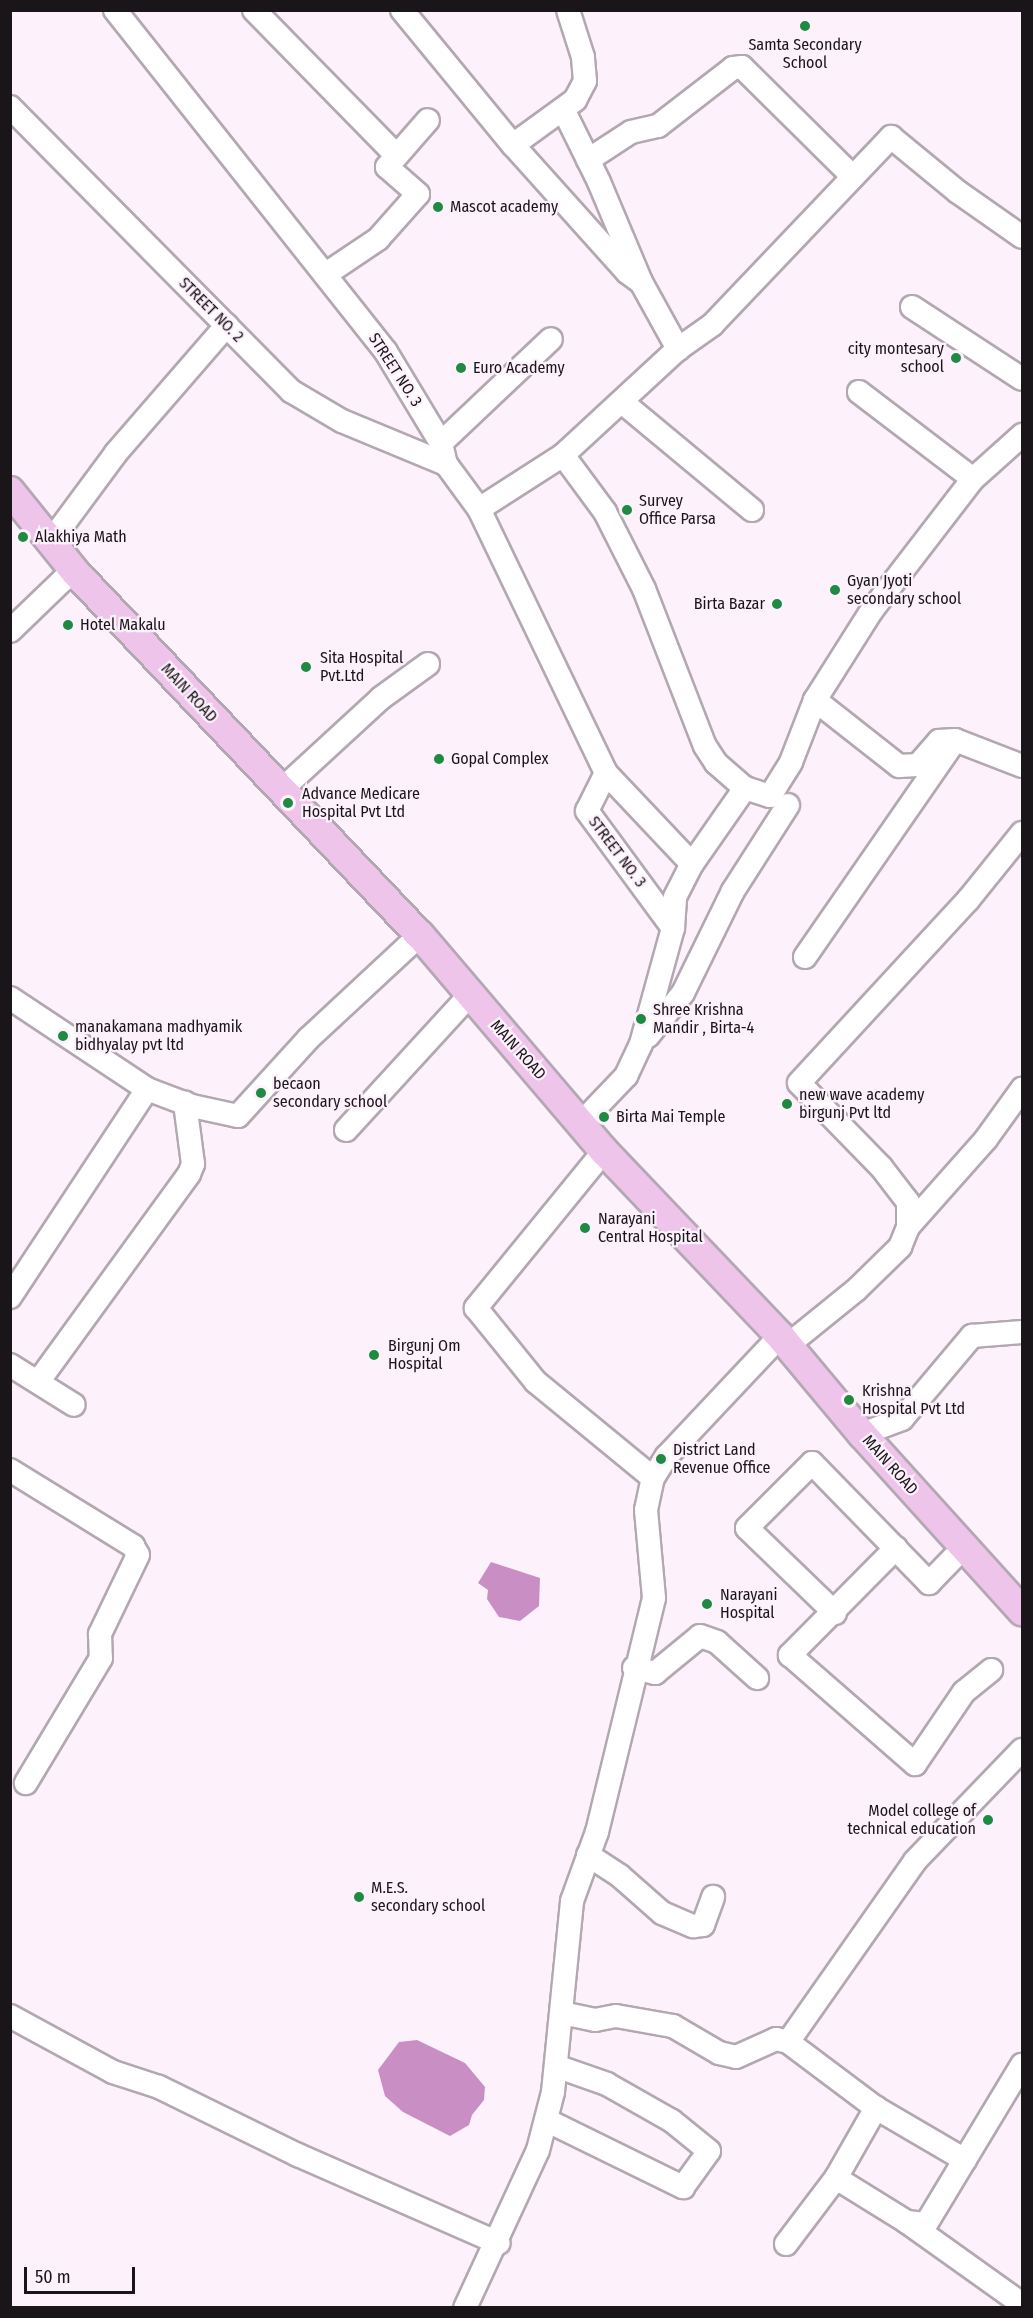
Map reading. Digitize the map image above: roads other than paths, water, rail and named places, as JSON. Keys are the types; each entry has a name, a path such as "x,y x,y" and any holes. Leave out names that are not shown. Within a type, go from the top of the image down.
{"main road":[{"name":"MAIN ROAD","path":"10,492 76,573 280,791 420,935 469,996 582,1122 604,1151 784,1340 862,1434 1023,1611"}],"street":[{"name":"STREET NO. 3","path":"115,10 386,352 444,454 479,508 606,773 692,864"},
{"path":"254,10 396,155"},
{"path":"402,10 513,145 627,272 641,282"},
{"path":"513,145 575,100 585,81 583,57 568,10"},
{"path":"588,160 631,132 658,126 733,68 742,67 853,177"},
{"name":"STREET NO. 2","path":"10,106 291,391 317,409 444,454"},
{"path":"562,109 588,160 641,282 678,349"},
{"path":"326,274 378,239 418,194 387,167 428,120"},
{"path":"479,508 564,455 678,349 737,302 891,137 958,192 1022,235"},
{"path":"912,307 1023,379"},
{"path":"51,541 116,453 227,325"},
{"path":"444,454 551,339"},
{"path":"859,392 973,479"},
{"path":"622,402 752,510"},
{"path":"641,1044 683,993 733,891 788,805 791,762 815,700 872,610 973,479 1023,435"},
{"path":"564,455 605,512 644,589 705,746 716,763 745,788 788,805"},
{"path":"10,631 63,580 76,573"},
{"path":"280,791 381,698 428,664"},
{"path":"815,700 899,766 918,765 939,741 955,740 1023,766"},
{"path":"805,957 955,740"},
{"name":"STREET NO. 3","path":"606,773 586,811 673,928"},
{"path":"582,1122 626,1077 641,1044 673,928 675,897 692,864 745,788"},
{"path":"908,1227 908,1202 881,1167 799,1083 968,900 1023,833"},
{"path":"10,998 147,1089 185,1103 238,1116 308,1039 420,935"},
{"path":"346,1130 469,996"},
{"path":"12,1291 147,1089"},
{"path":"465,2307 498,2243 538,2150 546,2120 556,2066 572,1901 588,1855 634,1668 654,1598 646,1510 653,1478 667,1456 784,1340 893,1254 908,1227 986,1139 1023,1089"},
{"path":"38,1382 189,1174 193,1164 185,1103"},
{"path":"604,1151 476,1308 536,1382 653,1478"},
{"path":"862,1434 902,1419 972,1336 1023,1332"},
{"path":"10,1365 74,1405"},
{"path":"835,1613 747,1528 812,1463 929,1583 964,1546"},
{"path":"10,1470 133,1546 138,1555 100,1634 101,1658 26,1783"},
{"path":"896,1548 835,1613 790,1655 915,1764 964,1692 991,1670"},
{"path":"634,1668 655,1673 700,1636 717,1642 757,1678"},
{"path":"788,2042 915,1861 1023,1750"},
{"path":"588,1855 620,1876 662,1913 693,1926 703,1925 713,1897"},
{"path":"562,2013 595,2020 616,2016 673,2026 719,2053 736,2057 776,2039 788,2042 876,2108 965,2160"},
{"path":"10,2016 113,2072 152,2085 298,2155 498,2243"},
{"path":"907,2222 926,2224 1023,2065"},
{"path":"546,2120 683,2187 709,2151 672,2121 607,2084 556,2066"},
{"path":"786,2244 836,2178 876,2108"},
{"path":"836,2178 907,2222 1023,2304"}],"place":[{"name":"Samta Secondary School","path":"805,26"},
{"name":"Mascot academy","path":"438,207"},
{"name":"city montesary school","path":"956,358"},
{"name":"Euro Academy","path":"461,368"},
{"name":"Survey Office Parsa","path":"627,510"},
{"name":"Alakhiya Math","path":"23,537"},
{"name":"Gyan Jyoti secondary school","path":"835,590"},
{"name":"Birta Bazar","path":"777,604"},
{"name":"Hotel Makalu","path":"68,625"},
{"name":"Sita Hospital Pvt.Ltd","path":"306,667"},
{"name":"Gopal Complex","path":"439,759"},
{"name":"Advance Medicare Hospital Pvt Ltd","path":"288,803"},
{"name":"Shree Krishna Mandir , Birta-4","path":"641,1019"},
{"name":"manakamana madhyamik bidhyalay pvt ltd","path":"63,1036"},
{"name":"becaon secondary school","path":"261,1093"},
{"name":"new wave academy birgunj Pvt ltd","path":"787,1104"},
{"name":"Birta Mai Temple","path":"604,1117"},
{"name":"Narayani Central Hospital","path":"585,1228"},
{"name":"Birgunj Om Hospital","path":"374,1355"},
{"name":"Krishna Hospital Pvt Ltd","path":"849,1400"},
{"name":"District Land Revenue Office","path":"661,1459"},
{"name":"Narayani Hospital","path":"707,1604"},
{"name":"Model college of technical education","path":"988,1820"},
{"name":"M.E.S. secondary school","path":"359,1897"}]}
